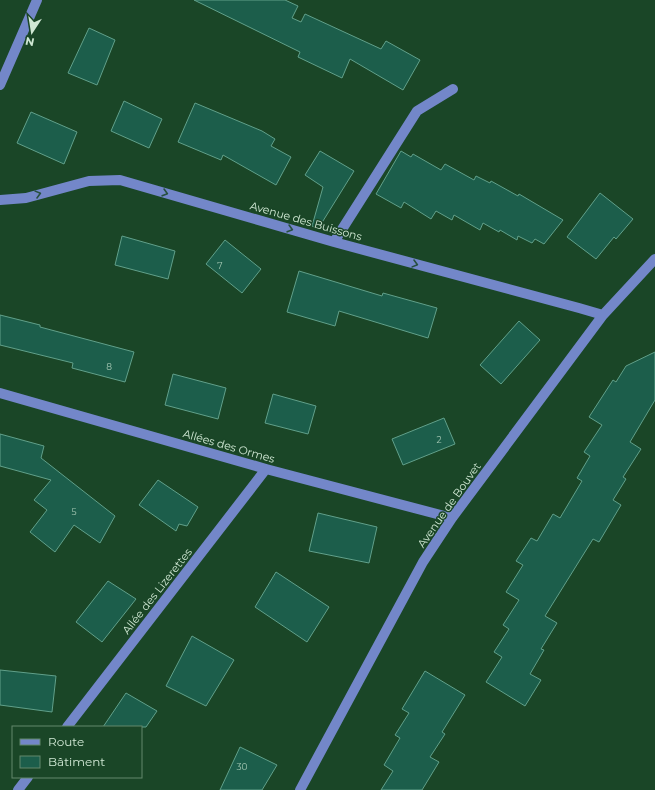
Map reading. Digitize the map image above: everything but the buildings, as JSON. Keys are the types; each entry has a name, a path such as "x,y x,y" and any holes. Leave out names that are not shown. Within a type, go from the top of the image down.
{"street":[{"path":"0,85 37,0"},
{"path":"334,242 417,111 453,88"},
{"name":"Avenue des Buissons","path":"0,200 26,198 89,181 120,180 334,242 603,315"},
{"name":"Avenue de Bouvet","path":"300,790 423,562 452,518 603,315 655,259"},
{"name":"Allées des Ormes","path":"0,393 266,469 452,518"},
{"name":"Allée des Lizerettes","path":"68,726 266,469"},
{"path":"18,790 27,778"}]}
